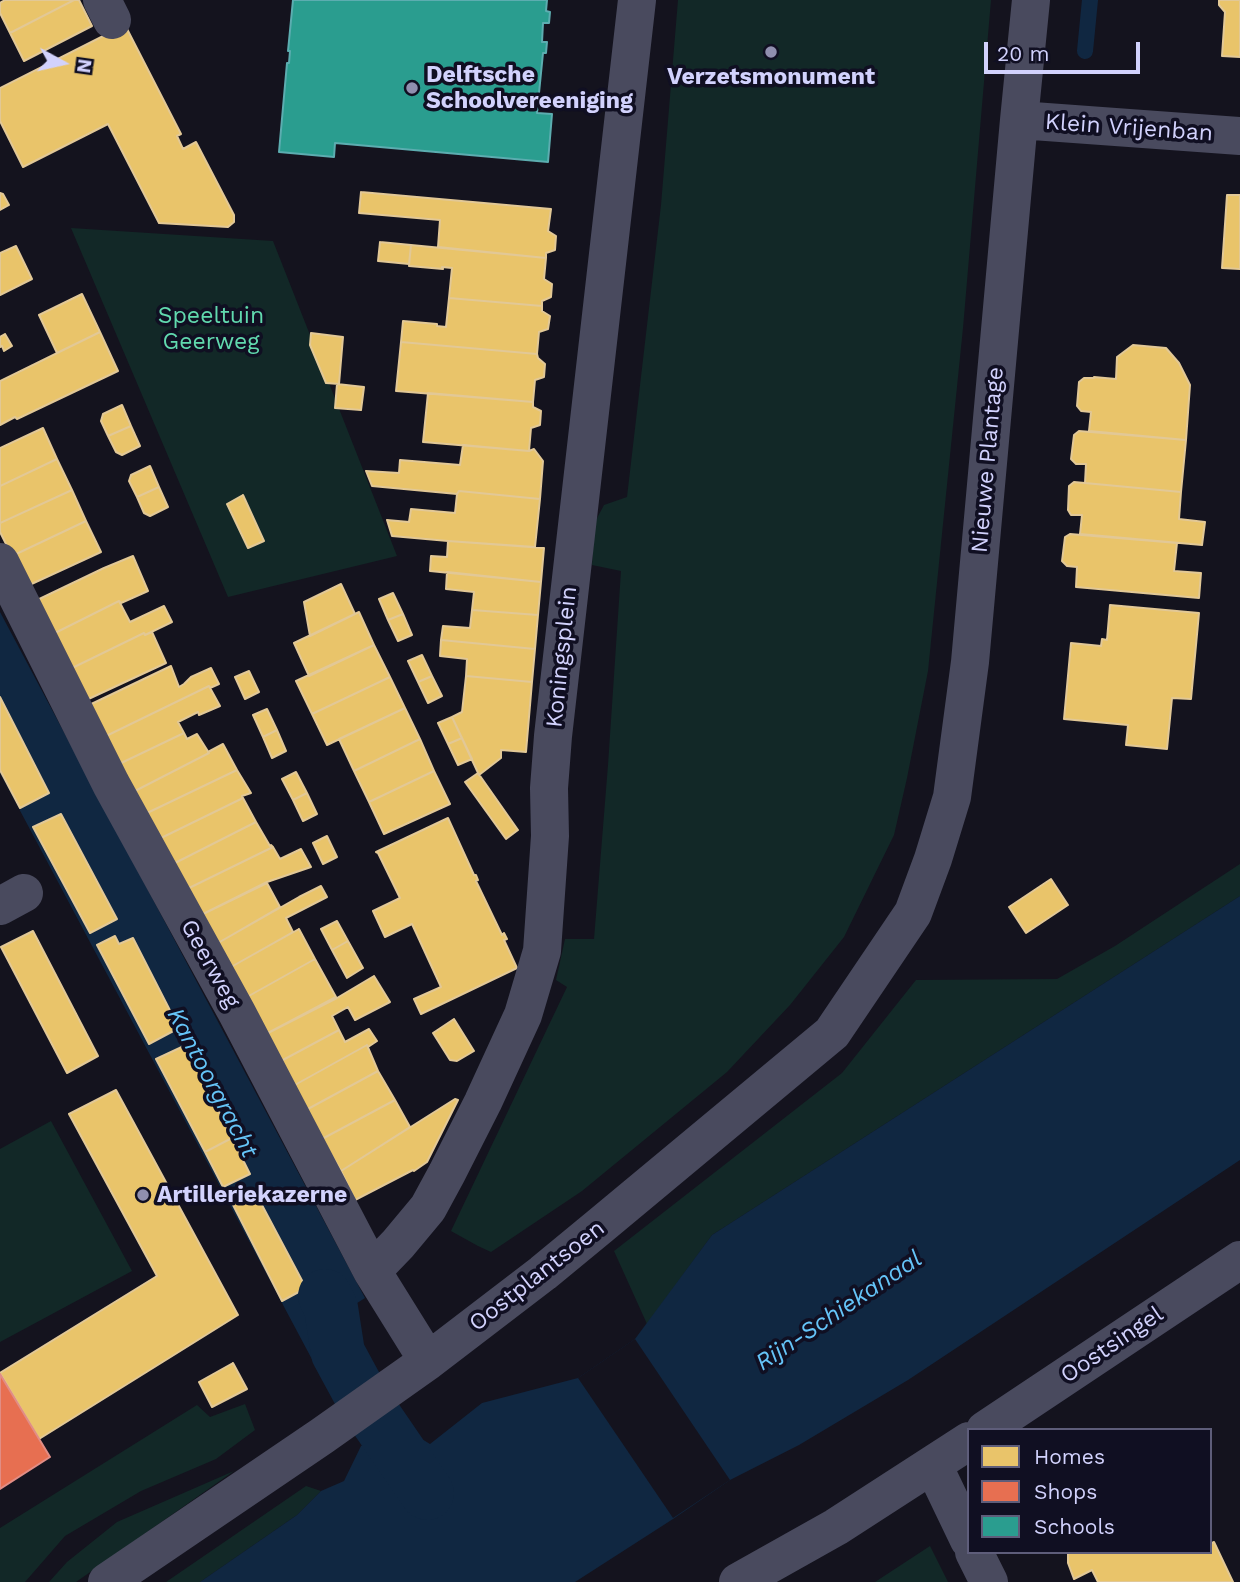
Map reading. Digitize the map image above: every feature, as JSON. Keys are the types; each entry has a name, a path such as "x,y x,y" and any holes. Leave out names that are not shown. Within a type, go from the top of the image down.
{"street":[{"name":"Koningsplein","path":"372,1271 428,1208 483,1102 523,1015 542,951 550,836 552,736 637,0"},
{"name":"Nieuwe Plantage","path":"913,913 933,859 951,797 968,676 1031,0"},
{"name":"Klein Vrijenban","path":"1019,120 1240,136"},
{"name":"Geerweg","path":"0,562 111,784 237,1013 372,1271 428,1361"},
{"name":"Oostplantsoen","path":"107,1582 428,1361 600,1227 832,1033 913,913"},
{"name":"Oostsingel","path":"988,1428 1240,1260"},
{"path":"738,1582 836,1527 967,1442"},
{"path":"933,1465 967,1536"},
{"path":"975,1554 989,1582"}],"green space":[{"path":"678,0 991,0 963,328 928,671 894,835 844,937 790,1005 727,1072 582,1191 491,1252 451,1231 567,987 556,980 565,939 594,939 621,571 592,565 595,522 604,505 627,497 661,205"},
{"name":"Speeltuin Geerweg","path":"71,228 273,241 397,556 228,597"},
{"path":"1240,864 1240,896 712,1235 647,1324 614,1251 842,1073 916,980 1057,979 1115,946"},
{"path":"51,1121 132,1271 0,1342 0,1149"},
{"path":"245,1404 255,1430 216,1459 141,1491 65,1536 25,1582 0,1582 0,1528 197,1405 210,1417"},
{"path":"234,1471 76,1582 49,1582 67,1562 117,1522"},
{"path":"306,1486 321,1491 297,1515 200,1582 166,1582"},
{"path":"930,1546 948,1582 875,1582"}],"water":[{"path":"0,612 365,1298 343,1312 361,1358 323,1380 0,773"},
{"name":"Rijn-Schiekanaal","path":"1240,896 1240,1160 908,1380 799,1445 730,1480 575,1582 200,1582 297,1515 321,1491 344,1481 361,1446 399,1425 430,1444 482,1403 578,1378 635,1339 712,1235"}],"pier":[{"path":"635,1339 730,1480 673,1518 578,1378"}],"building: Homes":[{"path":"5,0 74,0 10,33 0,13 0,3"},
{"path":"74,0 79,0 92,26 24,61 10,33"},
{"path":"1219,0 1240,0 1240,57 1222,56 1225,12 1219,5"},
{"path":"125,25 181,134 177,136 183,149 196,142 234,215 234,222 228,227 159,223 108,124 23,167 0,121 0,88"},
{"path":"361,192 551,209 548,231 556,236 555,250 546,253 546,258 438,247 440,220 359,213"},
{"path":"0,193 9,205 0,210"},
{"path":"1227,195 1240,195 1240,269 1222,268"},
{"path":"380,242 411,245 409,264 378,261"},
{"path":"411,245 546,258 544,279 552,284 551,297 542,301 542,306 449,298 452,268 409,266"},
{"path":"16,246 32,279 0,295 0,253"},
{"path":"82,294 100,332 57,353 39,315"},
{"path":"449,298 542,306 542,311 550,316 548,329 539,332 537,354 401,342 403,321 446,327"},
{"path":"100,332 118,371 0,425 0,381"},
{"path":"311,333 343,337 339,384 326,383 310,345"},
{"path":"5,334 12,346 4,351 2,346 0,347 0,337"},
{"path":"401,342 537,354 545,364 544,377 535,380 533,402 396,391"},
{"path":"1133,345 1166,348 1179,363 1190,385 1186,440 1089,431 1091,412 1081,411 1077,406 1079,382 1084,378 1094,377 1116,379 1117,357"},
{"path":"337,384 364,387 361,410 335,408"},
{"path":"428,393 533,402 533,407 541,411 540,425 531,428 529,451 423,442"},
{"path":"122,405 131,426 108,436 101,421 103,414"},
{"path":"131,426 140,446 122,455 116,452 108,436"},
{"path":"43,428 57,459 0,486 0,448"},
{"path":"1079,431 1186,440 1181,492 1085,483 1086,464 1076,464 1071,459 1074,435"},
{"path":"463,445 529,451 534,449 543,461 540,499 372,486 366,471 399,473 400,460 460,465"},
{"path":"57,459 72,490 0,523 0,486"},
{"path":"150,466 159,487 137,497 129,481 131,475"},
{"path":"1074,482 1181,492 1179,519 1205,522 1202,545 1080,534 1082,515 1071,515 1068,510 1069,486"},
{"path":"159,487 168,507 150,516 144,513 137,497"},
{"path":"72,490 86,521 12,556 0,532 0,523"},
{"path":"459,491 540,499 535,547 392,536 387,520 409,522 411,509 455,513"},
{"path":"243,495 264,541 248,548 227,504"},
{"path":"86,521 101,552 25,587 12,556"},
{"path":"1070,534 1177,543 1174,571 1201,573 1199,598 1076,587 1077,567 1067,566 1062,561 1065,537"},
{"path":"448,541 544,548 541,582 430,571 431,556 447,557"},
{"path":"133,556 148,591 121,603 119,601 49,636 33,602"},
{"path":"447,572 541,582 538,615 472,610 474,592 446,589"},
{"path":"341,584 355,614 310,636 304,602"},
{"path":"393,593 403,614 388,620 379,599"},
{"path":"119,601 130,622 164,606 172,622 66,671 49,636"},
{"path":"1110,605 1199,613 1191,699 1172,698 1167,749 1126,745 1128,725 1064,719 1071,643 1101,646 1102,639 1107,640"},
{"path":"472,610 538,615 535,649 441,640 443,626 470,628"},
{"path":"359,612 374,645 309,676 294,643"},
{"path":"403,614 412,635 398,641 388,620"},
{"path":"152,632 166,663 82,702 66,671 144,633 145,635"},
{"path":"441,640 535,649 532,682 466,676 467,659 440,656"},
{"path":"374,645 390,677 312,714 296,681"},
{"path":"422,655 432,676 418,682 408,661"},
{"path":"171,666 179,687 191,677 211,668 219,684 210,688 209,686 102,738 85,707"},
{"path":"249,671 259,692 245,699 235,677"},
{"path":"432,676 442,696 428,703 418,682"},
{"path":"466,676 532,682 526,752 501,750 501,758 479,775 452,717 462,712"},
{"path":"390,677 405,708 327,745 312,714"},
{"path":"209,686 220,706 199,715 198,712 178,722 184,733 117,765 102,738"},
{"path":"0,697 49,793 20,808 0,770"},
{"path":"405,708 420,739 354,771 339,739"},
{"path":"267,709 277,730 263,737 253,715"},
{"path":"452,717 462,738 448,744 438,723"},
{"path":"277,730 286,751 272,758 263,737"},
{"path":"184,733 187,739 197,734 209,753 133,792 117,765"},
{"path":"462,738 472,759 458,765 448,744"},
{"path":"420,739 434,771 369,802 354,771"},
{"path":"223,744 237,770 145,814 133,792"},
{"path":"237,770 251,793 159,839 145,814"},
{"path":"434,771 450,804 384,834 369,802"},
{"path":"296,772 307,793 293,800 282,779"},
{"path":"478,773 518,830 506,839 465,782"},
{"path":"307,793 317,814 303,821 293,800"},
{"path":"243,798 256,822 173,864 159,839"},
{"path":"61,814 117,919 90,933 33,827"},
{"path":"448,818 502,935 504,933 507,939 504,940 517,968 421,1014 414,999 441,987 412,924 385,937 373,911 400,898 376,852"},
{"path":"256,822 273,847 187,889 173,864"},
{"path":"327,836 337,857 323,864 313,843"},
{"path":"273,847 280,859 301,849 311,867 267,882 201,915 187,889"},
{"path":"1051,879 1068,905 1026,933 1009,907"},
{"path":"267,883 280,907 218,943 201,915"},
{"path":"321,886 327,897 286,918 293,932 231,967 218,943"},
{"path":"337,921 348,941 332,950 321,929"},
{"path":"299,929 315,959 247,997 231,967"},
{"path":"33,931 98,1056 67,1073 1,947"},
{"path":"115,936 119,944 133,938 179,1028 149,1044 97,945"},
{"path":"348,941 363,968 347,978 332,950"},
{"path":"315,959 336,997 266,1034 247,997"},
{"path":"374,976 390,1002 355,1020 348,1007 332,1016 339,1030 281,1061 266,1034"},
{"path":"454,1019 474,1051 457,1061 450,1060 433,1033"},
{"path":"369,1029 377,1041 293,1086 281,1061 339,1030 345,1042"},
{"path":"186,1045 232,1138 205,1152 156,1059"},
{"path":"367,1045 378,1071 306,1110 293,1086"},
{"path":"378,1071 395,1100 322,1139 306,1110"},
{"name":"Artilleriekazerne","path":"116,1090 238,1315 39,1439 0,1373 157,1276 69,1114"},
{"path":"455,1099 458,1100 427,1162 355,1200 341,1171"},
{"path":"395,1100 410,1127 341,1171 322,1139"},
{"path":"232,1138 250,1174 223,1187 205,1152"},
{"path":"254,1190 306,1288 282,1301 231,1201"},
{"path":"233,1363 247,1389 212,1407 199,1382"},
{"path":"1214,1542 1233,1582 1098,1582 1092,1570 1074,1579 1068,1563 1068,1554 1212,1554"}],"building: Shops":[{"path":"0,1374 50,1457 0,1489"}],"building: Schools":[{"name":"Delftsche Schoolvereeniging","path":"293,0 547,0 546,11 550,12 549,23 543,23 542,42 547,42 546,53 543,53 537,113 552,114 548,162 335,143 334,157 279,152"}],"waterway":[{"path":"1085,51 1090,0"},
{"name":"Kantoorgracht","path":"325,1296 331,1308 338,1353 364,1401 427,1493"}],"place":[{"name":"Verzetsmonument","path":"771,52"},
{"name":"Delftsche Schoolvereeniging","path":"412,88"},
{"name":"Artilleriekazerne","path":"143,1195"}]}
